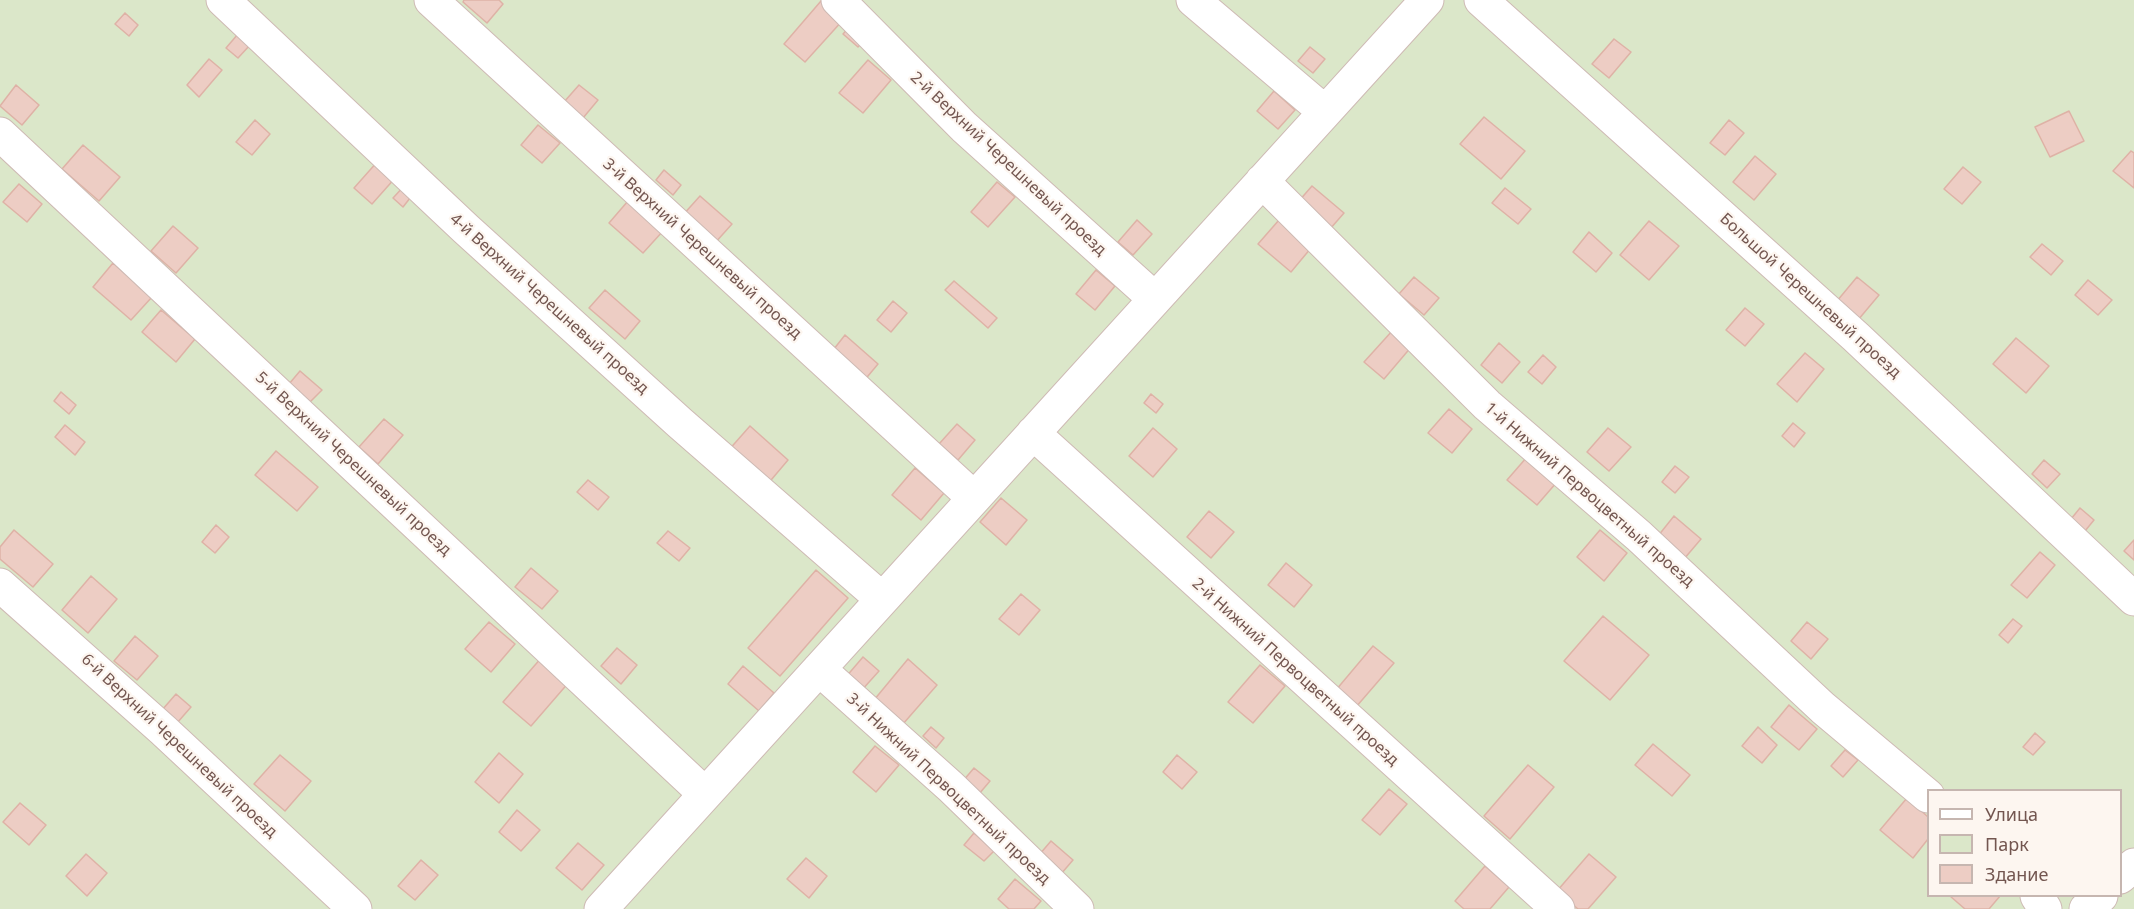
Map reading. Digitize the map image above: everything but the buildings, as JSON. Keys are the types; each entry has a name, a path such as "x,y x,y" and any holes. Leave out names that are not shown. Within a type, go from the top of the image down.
{"lane":[{"name":"4-й Верхний Черешневый проезд","path":"223,0 466,229 671,415 882,599"},
{"name":"3-й Верхний Черешневый проезд","path":"431,0 974,498"},
{"name":"2-й Верхний Черешневый проезд","path":"838,0 964,127 1155,299"},
{"path":"1193,0 1325,112"},
{"path":"601,909 1427,0"},
{"name":"Большой Черешневый проезд","path":"1481,0 1856,336 2134,599"},
{"name":"5-й Верхний Черешневый проезд","path":"0,134 705,794"},
{"name":"1-й Нижний Первоцветный проезд","path":"1262,181 1487,405 1639,536 1823,708 1927,794"},
{"name":"2-й Нижний Первоцветный проезд","path":"1033,433 1558,909"},
{"name":"6-й Верхний Черешневый проезд","path":"0,585 163,730 355,909"},
{"name":"3-й Нижний Первоцветный проезд","path":"819,669 951,787 1077,909"},
{"path":"2122,876 2134,865"},
{"path":"2086,909 2100,897"}],"green space":[{"path":"0,0 2134,0 2134,909 0,909"}]}
